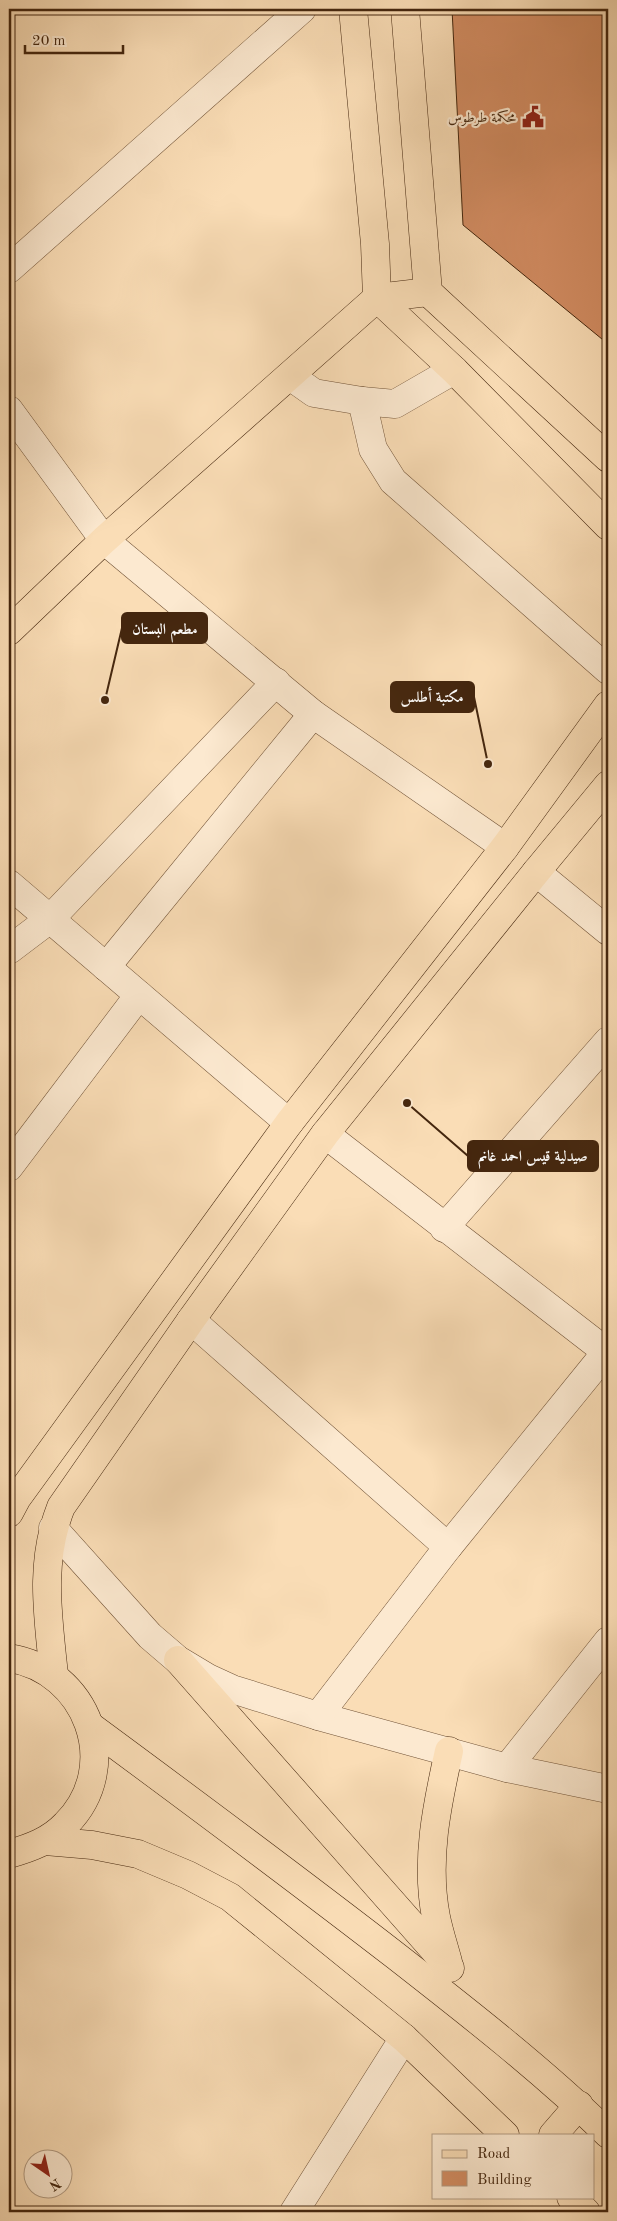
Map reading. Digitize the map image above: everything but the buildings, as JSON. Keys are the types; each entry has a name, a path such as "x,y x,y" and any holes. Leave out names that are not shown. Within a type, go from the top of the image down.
{"main road":[{"path":"353,9 375,244 377,298 454,370 608,526"},
{"path":"405,9 428,292 608,458"},
{"path":"9,632 104,540 377,298 428,292"},
{"path":"11,1501 289,1123 505,848 608,704"},
{"path":"54,1675 46,1605 46,1571 53,1528 61,1506 191,1320 325,1134 608,785"},
{"path":"9,1658 26,1660 54,1675 70,1690 82,1707 90,1726 94,1752 91,1779 82,1803 66,1824 45,1841 28,1849 9,1854"},
{"path":"178,1660 450,1968"},
{"path":"90,1726 260,1851 472,2016 579,2105 608,2134"},
{"path":"449,1751 436,1811 431,1864 436,1916 450,1968 472,2016"},
{"path":"45,1841 92,1845 138,1854 188,1875 230,1897 404,2038 505,2134"},
{"path":"555,2134 579,2105"},
{"path":"572,2198 586,2212"}],"street":[{"path":"9,269 302,9"},
{"path":"290,376 314,393 395,404 454,370"},
{"path":"362,401 372,449 393,481 608,670"},
{"path":"9,410 104,540 313,714 505,848"},
{"path":"9,950 50,920 276,682"},
{"path":"106,967 313,714"},
{"path":"536,872 608,931"},
{"path":"9,884 289,1123"},
{"path":"9,1167 139,996"},
{"path":"444,1228 608,1041"},
{"path":"318,1716 448,1547 608,1352 444,1228 325,1134"},
{"path":"191,1320 448,1547"},
{"path":"53,1528 150,1636 178,1660 208,1678 232,1689 318,1716 507,1768 608,1789"},
{"path":"507,1768 608,1641"},
{"path":"294,2212 404,2038"}],"place":[{"name":"محكمة طرطوس","path":"533,117"},
{"name":"مطعم البستان","path":"105,700"},
{"name":"مكتبة أطلس","path":"488,764"},
{"name":"صيدلية قيس احمد غانم","path":"407,1103"}]}
